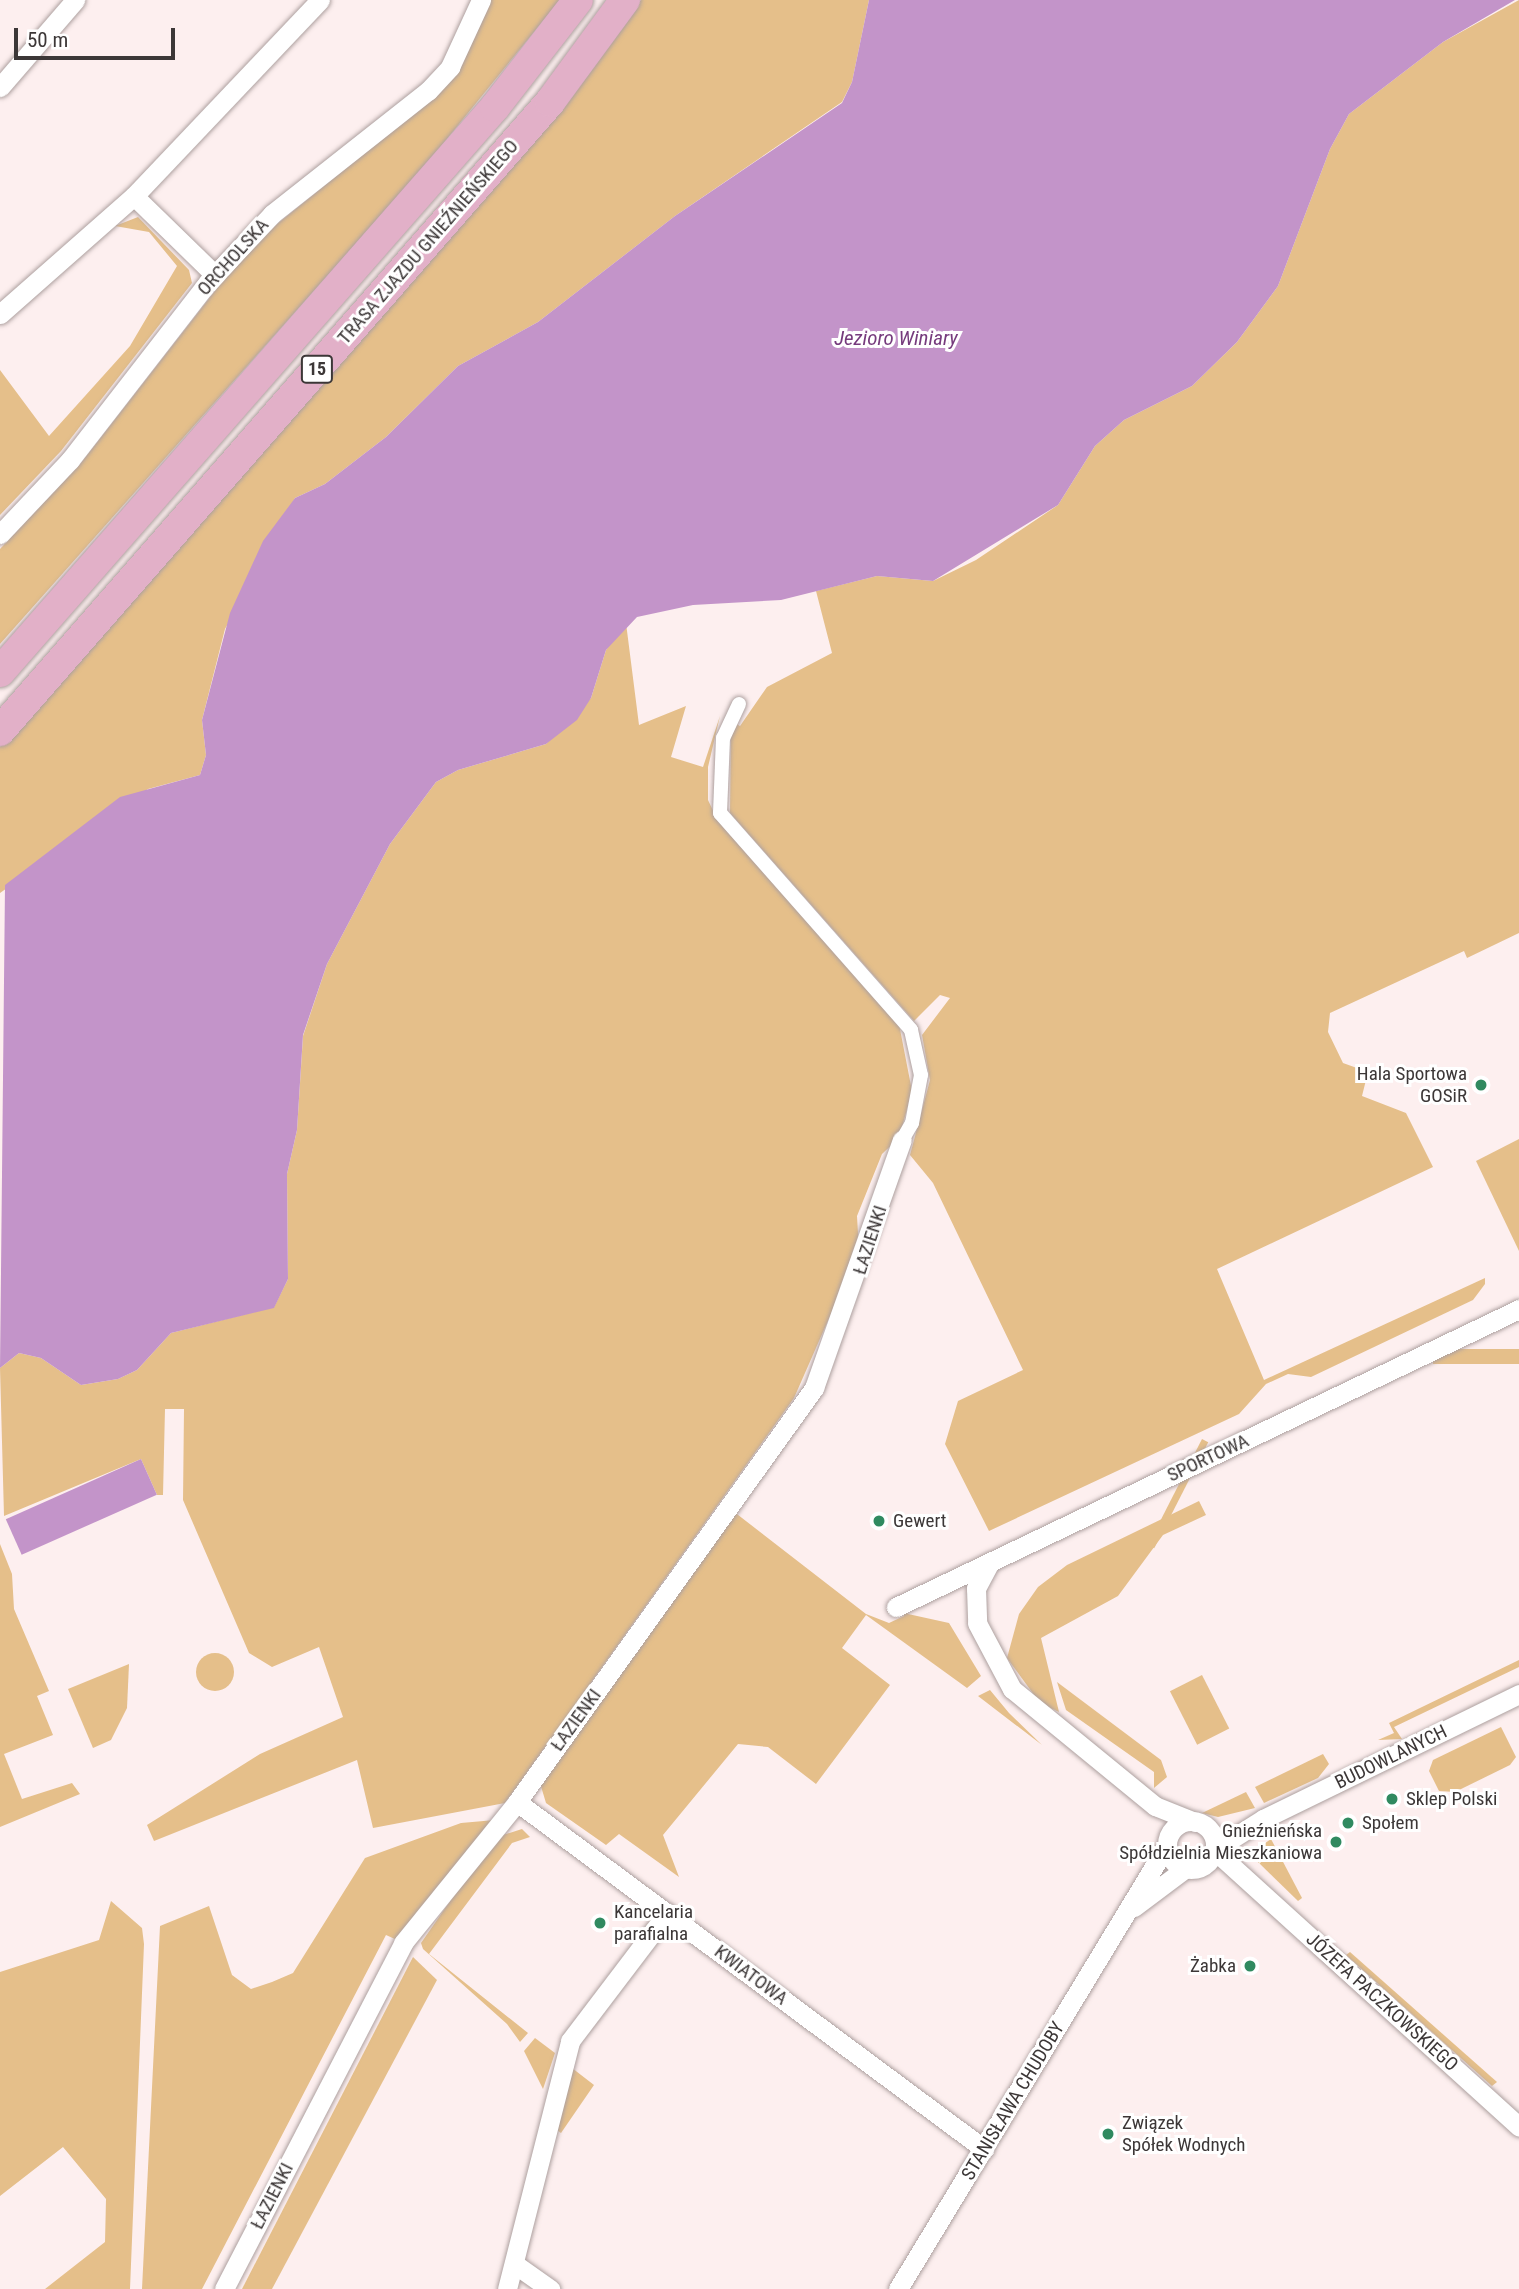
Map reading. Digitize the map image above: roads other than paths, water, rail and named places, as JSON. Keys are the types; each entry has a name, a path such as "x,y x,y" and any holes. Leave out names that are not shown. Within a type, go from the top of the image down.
{"main road":[{"name":"TRASA ZJAZDU GNIEŹNIEŃSKIEGO","path":"0,672 495,107 578,0"},
{"name":"TRASA ZJAZDU GNIEŹNIEŃSKIEGO","path":"0,731 541,112 625,0"}],"street":[{"path":"0,87 75,0"},
{"path":"0,314 134,196 320,0"},
{"name":"ORCHOLSKA","path":"0,534 70,460 215,275 272,214 428,91 450,68 481,0"},
{"path":"134,196 215,275"},
{"path":"739,704 723,738 720,813 911,1030 920,1075 912,1124 902,1140"},
{"name":"ŁAZIENKI","path":"224,2289 403,1943 517,1802 814,1388 902,1140"},
{"name":"SPORTOWA","path":"896,1607 1519,1309"},
{"path":"989,1562 976,1588 977,1623 1012,1689 1156,1806 1199,1823 1214,1850 1193,1868 1173,1860 1156,1806"},
{"name":"BUDOWLANYCH","path":"1214,1850 1263,1819 1519,1694"},
{"name":"KWIATOWA","path":"517,1802 984,2149"},
{"path":"1245,1877 1240,1846 1263,1819"},
{"name":"BUDOWLANYCH","path":"1199,1823 1263,1819"},
{"path":"1168,1841 1179,1824 1199,1823"},
{"name":"STANISŁAWA CHUDOBY","path":"898,2289 1128,1912 1168,1841"},
{"name":"JÓZEFA PACZKOWSKIEGO","path":"1214,1850 1519,2127"},
{"name":"STANISŁAWA CHUDOBY","path":"1128,1912 1193,1868"},
{"name":"JÓZEFA PACZKOWSKIEGO","path":"1193,1868 1245,1877"},
{"path":"507,2289 516,2265 570,2041 667,1913"},
{"path":"516,2265 550,2289"}],"water":[{"name":"Jezioro Winiary","path":"869,0 1515,0 1443,42 1349,114 1330,149 1278,286 1237,342 1192,386 1124,420 1095,446 1058,505 933,581 877,576 781,600 693,605 637,617 606,650 591,698 577,720 546,744 458,770 436,782 390,844 327,964 303,1035 297,1130 287,1174 288,1279 274,1308 171,1333 137,1370 118,1379 81,1385 41,1358 19,1353 0,1368 5,885 120,797 200,775 206,755 202,720 230,613 263,541 295,498 325,484 386,437 458,366 538,322 675,216 842,103 852,82"},
{"path":"141,1459 157,1495 22,1555 6,1519"}],"place":[{"name":"Hala Sportowa GOSiR","path":"1481,1085"},
{"name":"Gewert","path":"879,1521"},
{"name":"Sklep Polski","path":"1392,1799"},
{"name":"Społem","path":"1348,1823"},
{"name":"Gnieźnieńska Spółdzielnia Mieszkaniowa","path":"1336,1842"},
{"name":"Kancelaria parafialna","path":"600,1923"},
{"name":"Żabka","path":"1250,1966"},
{"name":"Związek Spółek Wodnych","path":"1108,2134"}]}
